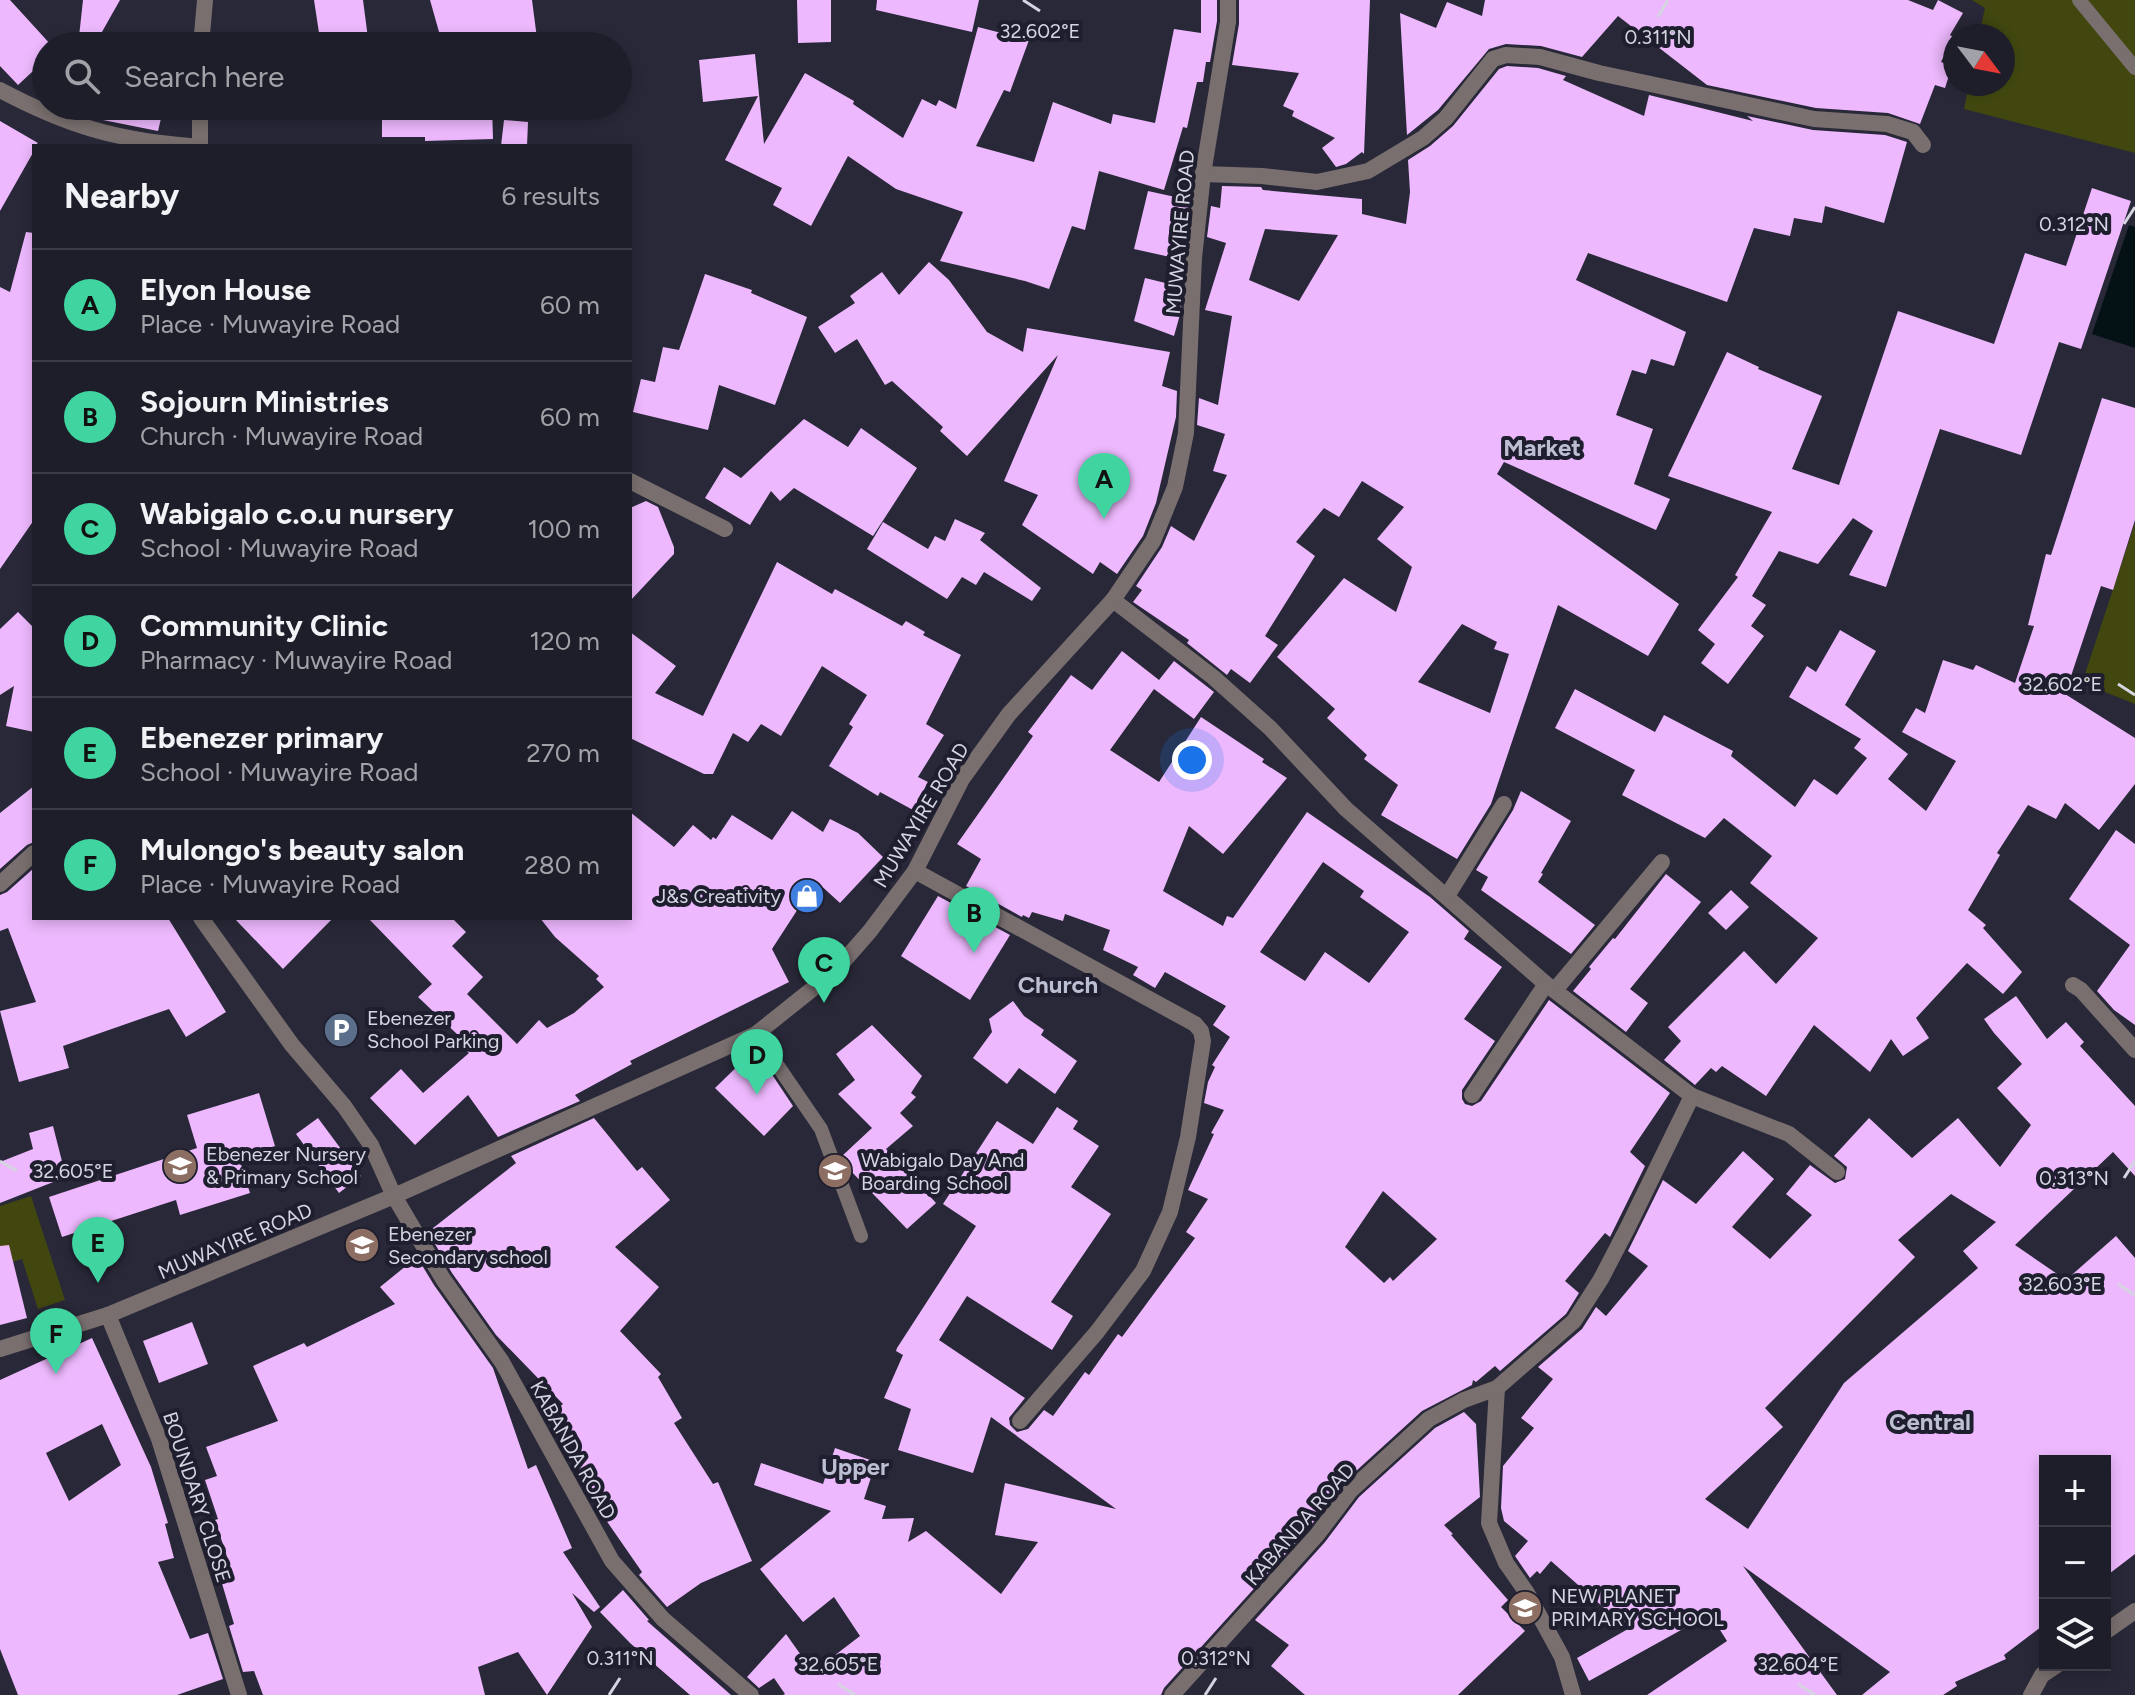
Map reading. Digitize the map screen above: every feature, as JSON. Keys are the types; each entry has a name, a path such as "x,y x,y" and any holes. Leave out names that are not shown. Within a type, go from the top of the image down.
{"street":[{"path":"202,32 205,0"},
{"name":"MUWAYIRE ROAD","path":"0,1349 108,1315 394,1196 756,1034 835,971 915,871 962,779 1009,714 1113,600 1153,541 1175,487 1186,433 1194,258 1203,174 1221,68 1228,0"},
{"path":"1203,174 1317,182 1368,171 1423,138 1446,118 1493,59 1506,55 1540,57 1625,79 1814,119 1887,124 1913,132 1923,145"},
{"path":"0,90 32,105"},
{"path":"64,120 77,126 165,144"},
{"path":"200,120 200,144"},
{"path":"632,485 725,529"},
{"path":"1113,600 1213,677 1270,728 1346,809 1551,987 1692,1096 1789,1134 1837,1172"},
{"path":"1447,896 1504,804"},
{"path":"0,884 32,855"},
{"path":"1472,1095 1551,987 1662,862"},
{"path":"915,871 1195,1024 1201,1031 1203,1041 1188,1137 1170,1212 1143,1271 1097,1332 1020,1421"},
{"name":"KABANDA ROAD","path":"202,920 292,1045 344,1106 371,1145 394,1196 443,1279 502,1362 612,1561 663,1619 751,1695"},
{"path":"2073,985 2135,1050"},
{"name":"KABANDA ROAD","path":"1172,1695 1317,1535 1351,1490 1429,1419 1464,1400 1497,1388 1574,1321 1622,1240 1692,1096"},
{"name":"BOUNDARY CLOSE","path":"108,1315 159,1439 239,1695"},
{"path":"1497,1388 1489,1523 1506,1563 1527,1593 1562,1657 1573,1695"},
{"path":"2111,1628 2135,1611"},
{"path":"2031,1695 2042,1675 2048,1671"}],"lane":[{"path":"2079,0 2135,68"},
{"path":"756,1034 821,1129 861,1236"}],"green space":[{"path":"1972,0 2135,0 2135,153 1964,109 1967,96 2015,96 2015,24 1982,24 1985,8"},
{"path":"2135,523 2135,704 2082,683"},
{"path":"31,1196 65,1300 38,1309 22,1259 0,1266 0,1206"}],"shaded area":[{"path":"2129,225 2135,227 2135,348 2092,334"}],"building":[{"path":"0,0 10,0 39,32 32,32 32,72 18,85 0,66"},
{"path":"83,0 120,0 102,32 80,32"},
{"path":"314,0 363,0 367,32 319,32"},
{"path":"430,0 532,0 536,32 439,32"},
{"path":"797,0 831,0 831,42 798,43"},
{"path":"877,0 979,0 972,32 876,10"},
{"path":"1201,0 1217,0 1210,62 1206,62 1203,82 1197,82 1187,128 1183,127 1164,190 1099,171 1085,230 1072,226 1049,289 940,261 963,212 896,189 848,156 811,226 773,205 782,188 725,160 758,96 703,102 699,60 755,54 764,144 805,73 854,101 853,104 903,138 922,99 936,106 939,100 956,109 978,27 1029,40 1010,92 1004,90 976,146 1034,162 1053,102 1111,124 1113,114 1155,123 1174,29 1201,33"},
{"path":"1239,0 1370,0 1364,154 1362,152 1336,167 1322,148 1335,138 1292,116 1294,111 1283,106 1299,73 1232,65 1239,24"},
{"path":"1485,0 1908,0 1933,10 1938,0 1963,13 1956,24 1943,24 1943,87 1935,85 1920,124 1888,113 1816,108 1707,85 1618,16 1582,57 1541,46 1506,44 1489,49 1438,110 1407,135 1400,13 1436,28 1447,2 1482,16"},
{"path":"1507,66 1538,68 1566,76 1563,80 1644,116 1649,95 1753,121 1747,116 1813,130 1885,135 1907,142 1884,223 1825,206 1822,223 1794,218 1790,236 1754,228 1727,302 1588,253 1576,280 1686,332 1674,366 1651,359 1646,374 1632,370 1616,415 1653,429 1634,484 1670,499 1656,530 1504,462 1497,474 1679,604 1648,656 1558,605 1491,804 1457,859 1381,815 1398,785 1364,759 1367,755 1327,718 1335,709 1277,657 1344,578 1396,612 1412,567 1377,539 1404,507 1362,481 1339,517 1324,508 1296,542 1315,556 1265,636 1278,645 1250,683 1231,669 1227,675 1187,643 1189,640 1133,602 1142,590 1136,586 1162,547 1171,526 1194,541 1227,475 1213,471 1225,434 1197,425 1199,398 1218,405 1232,316 1205,310 1226,243 1207,237 1211,206 1220,208 1222,186 1261,187 1263,190 1362,199 1362,214 1406,224 1410,192 1408,160 1453,126 1499,69","holes":["1265,229 1338,235 1299,301 1249,280","1462,624 1497,642 1494,649 1509,654 1490,713 1418,682"]},
{"path":"103,120 161,120 158,131"},
{"path":"382,120 492,120 493,139 425,141 425,137 382,137"},
{"path":"504,120 528,122 527,144 501,144"},
{"path":"0,121 38,143 32,144 32,155 0,211"},
{"path":"2092,188 2131,201 2081,349 2059,342 2021,455 1940,429 1886,587 1849,575 1873,531 1853,518 1818,564 1779,551 1752,596 1766,605 1751,626 1764,636 1728,684 1701,663 1715,644 1698,630 1738,577 1735,575 1772,512 1668,476 1727,352 1822,396 1792,469 1839,485 1898,311 1994,344 2025,253 2066,266"},
{"path":"1148,191 1189,200 1186,231 1177,228 1170,257 1134,249"},
{"path":"26,232 32,233 32,523 0,569 0,287 10,292"},
{"path":"929,262 949,280 987,332 1023,352 1027,328 1170,352 1162,386 1177,391 1176,417 1156,503 1143,536 1117,574 1100,562 1093,574 1022,525 1038,495 1004,481 1058,355 967,456 940,431 943,427 892,381 885,385 857,339 835,353 818,327 855,303 850,296 882,272 899,295"},
{"path":"705,274 752,290 751,293 807,317 775,405 719,385 708,430 633,412 641,379 655,382 663,347 679,350"},
{"path":"1145,278 1182,287 1181,311 1174,336 1134,321"},
{"path":"2102,398 2135,408 2135,520 2113,590 2101,586 2065,694 2135,738 2135,784 2099,830 2065,803 2056,819 2028,805 1997,853 2000,855 1968,910 1986,925 1983,928 2022,972 2003,994 1967,963 1916,1018 1929,1038 1903,1056 1891,1039 1870,1072 1814,1025 1766,1096 1722,1066 1716,1072 1711,1068 1695,1085 1664,1060 1681,1041 1668,1027 1744,951 1776,984 1818,938 1750,883 1772,856 1724,818 1705,838 1622,795 1635,770 1555,728 1575,689 1655,732 1664,715 1733,751 1731,756 1795,807 1814,779 1837,795 1867,758 1854,748 1861,739 1789,697 1807,666 1816,672 1840,630 1876,651 1845,705 1908,754 1888,779 1926,811 1956,761 1902,732 1916,708 1925,713 1943,660 1973,670 1976,665 2015,683 2034,626 2028,625 2046,554 2051,555"},
{"path":"804,419 848,447 861,428 917,468 873,536 794,488 780,501 771,491 750,525 705,498 724,467 741,478"},
{"path":"646,501 658,507 674,554 632,599 632,507"},
{"path":"955,519 985,533 980,540 1041,588 1032,601 984,572 976,585 962,577 947,599 867,549 883,522 928,549 935,536 945,541"},
{"path":"777,562 832,594 835,589 902,626 906,621 925,632 923,635 961,655 926,724 944,735 918,777 928,782 913,810 880,792 878,796 829,766 853,727 849,724 867,695 822,666 781,736 761,724 748,742 733,733 713,774 704,774 632,739 632,633 676,666 655,693 703,716"},
{"path":"18,612 32,626 32,732 6,726 14,686 0,695 0,629"},
{"path":"1122,651 1159,680 1174,661 1214,692 1194,719 1154,689 1110,750 1159,782 1201,717 1287,778 1223,854 1189,826 1163,891 1223,926 1227,916 1233,918 1307,812 1430,897 1469,931 1464,939 1502,967 1464,1019 1495,1041 1462,1090 1465,1104 1472,1106 1481,1101 1549,1000 1670,1093 1630,1152 1645,1166 1610,1237 1605,1233 1565,1281 1579,1293 1566,1314 1500,1371 1495,1366 1476,1382 1473,1380 1472,1385 1422,1411 1344,1482 1309,1528 1161,1695 783,1695 774,1678 759,1688 747,1677 786,1634 813,1672 860,1636 834,1597 803,1622 760,1569 831,1511 754,1485 761,1463 823,1484 835,1448 876,1462 864,1499 886,1506 882,1519 914,1518 908,1542 926,1531 1001,1594 1038,1542 995,1535 1005,1483 1116,1509 991,1417 973,1473 898,1450 911,1409 884,1398 903,1355 896,1351 897,1348 976,1226 943,1204 997,1121 1033,1144 1057,1107 1078,1121 1073,1129 1099,1146 1071,1187 1111,1214 1051,1302 1073,1316 1052,1350 967,1296 939,1340 1025,1398 1009,1418 1010,1425 1017,1432 1028,1429 1044,1410 1053,1416 1085,1372 1089,1375 1118,1334 1122,1337 1195,1238 1186,1232 1208,1199 1188,1190 1214,1134 1211,1133 1224,1110 1204,1103 1215,1067 1212,1065 1230,1037 1213,1025 1226,1006 1165,972 1155,988 1133,975 1138,967 1103,950 1110,930 1065,914 1063,921 1032,912 1029,918 1022,917 966,886 981,859 957,844 1033,736 1028,732 1071,675 1092,690","holes":["1323,862 1364,891 1360,897 1409,932 1369,983 1325,952 1305,981 1260,952","1383,1191 1437,1239 1393,1281 1390,1277 1384,1283 1345,1247"]},
{"path":"32,788 32,843 0,869 0,813"},
{"path":"1521,791 1571,821 1538,882 1595,925 1571,954 1481,890 1488,877 1476,870 1513,810"},
{"path":"792,811 823,832 830,819 858,833 883,857 840,903 816,881 772,949 789,982 630,1061 632,1064 575,1095 580,1101 498,1137 468,1095 415,1145 370,1098 401,1069 423,1093 469,1053 454,1039 458,1035 418,997 432,984 370,920 454,920 466,932 452,946 483,977 467,994 517,1044 539,1020 547,1028 574,1013 604,987 596,979 599,976 555,937 542,920 632,920 632,814 674,847 693,825 711,840 713,837 716,839 732,815 772,840"},
{"path":"2116,830 2135,844 2135,1025 2114,1010 2097,991 2130,945 2069,899"},
{"path":"32,870 32,920 169,920 226,1012 186,1037 169,1009 63,1046 69,1068 19,1082 0,1011 36,1002 8,928 0,931 0,895"},
{"path":"1666,874 1701,902 1630,989 1648,1003 1626,1032 1573,991 1591,969 1589,967"},
{"path":"1731,890 1749,907 1726,930 1708,913"},
{"path":"938,896 1010,935 970,1000 901,956"},
{"path":"236,920 331,920 283,969"},
{"path":"2016,996 2047,1039 2066,1022 2084,1042 2080,1046 2135,1106 2135,1176 2113,1152 2015,1245 2066,1280 2116,1236 2135,1258 2135,1554 2111,1572 2111,1455 2039,1455 2039,1629 2004,1655 2006,1659 1955,1682 1957,1686 1943,1695 1862,1695 1890,1672 1743,1566 1837,1695 1647,1695 1727,1641 1710,1614 1589,1681 1577,1658 1628,1629 1551,1561 1540,1574 1537,1571 1530,1578 1515,1556 1528,1541 1504,1521 1501,1508 1503,1466 1534,1428 1521,1418 1553,1379 1538,1367 1582,1329 1596,1307 1606,1316 1648,1266 1628,1251 1663,1180 1696,1204 1743,1151 1774,1179 1732,1227 1770,1259 1812,1215 1786,1194 1810,1165 1835,1183 1845,1179 1847,1167 1834,1156 1869,1118 1912,1158 1958,1118 2000,1167 2031,1125 1997,1088 2022,1064 1984,1019","holes":["1951,1194 1996,1222 1963,1251 1978,1268 1844,1383 1748,1529 1705,1499 1783,1427 1765,1408 1915,1257 1898,1240"]},
{"path":"1013,1001 1024,1016 1044,1030 1041,1035 1077,1061 1055,1094 1019,1068 1007,1084 973,1058 992,1032 989,1019"},
{"path":"872,1025 922,1076 911,1093 916,1097 900,1113 913,1126 886,1149 936,1203 907,1229 845,1165 842,1156 872,1128 838,1094 855,1080 836,1054"},
{"path":"750,1054 773,1076 793,1106 764,1136 715,1088"},
{"path":"259,1093 275,1146 239,1158 250,1193 180,1215 176,1200 62,1237 49,1197 197,1148 187,1115"},
{"path":"318,1118 361,1176 339,1193 296,1134"},
{"path":"594,1118 637,1171 642,1167 670,1200 615,1247 659,1287 620,1331 661,1374 658,1377 682,1418 674,1423 713,1484 718,1482 752,1561 701,1583 667,1607 639,1575 642,1572 608,1523 568,1451 580,1446 554,1411 563,1404 496,1335 452,1273 428,1232 516,1163 511,1156"},
{"path":"53,1126 66,1177 0,1203 0,1162 33,1149 29,1133"},
{"path":"9,1245 27,1318 0,1325 0,1246"},
{"path":"417,1257 493,1368 528,1469 536,1465 572,1548 563,1552 600,1607 594,1612 572,1593 592,1627 547,1695 518,1652 478,1667 485,1695 263,1695 254,1671 243,1672 229,1626 234,1624 218,1570 230,1566 205,1480 217,1476 206,1447 278,1421 253,1366 304,1343 307,1347 395,1304 380,1287"},
{"path":"192,1322 208,1364 159,1383 143,1341"},
{"path":"92,1338 151,1467 168,1523 165,1524 174,1558 158,1562 190,1639 208,1633 223,1679 177,1695 18,1695 0,1649 0,1380","holes":["102,1424 121,1465 69,1501 46,1453"]},
{"path":"1464,1412 1476,1424 1480,1497 1444,1525 1508,1600 1501,1607 1525,1631 1458,1695 1305,1695 1271,1666 1289,1645 1255,1620 1325,1542 1359,1497 1435,1428"},
{"path":"623,1590 647,1621 731,1695 690,1695 630,1643 600,1612"}],"place":[{"name":"Elyon House","path":"1104,519"},
{"name":"J&s Creativity","path":"807,896"},
{"name":"Sojourn Ministries","path":"974,953"},
{"name":"Wabigalo c.o.u nursery","path":"824,1003"},
{"name":"Ebenezer School Parking","path":"341,1030"},
{"name":"Community Clinic","path":"757,1095"},
{"name":"Ebenezer Nursery & Primary School","path":"180,1166"},
{"name":"Wabigalo Day And Boarding School","path":"835,1171"},
{"name":"Ebenezer Secondary school","path":"362,1245"},
{"name":"Ebenezer primary","path":"98,1283"},
{"name":"Mulongo's beauty salon","path":"56,1374"},
{"name":"NEW PLANET PRIMARY SCHOOL","path":"1525,1608"}],"district":[{"name":"Market","path":"1542,448"},
{"name":"Church","path":"1058,985"},
{"name":"Central","path":"1930,1422"},
{"name":"Upper","path":"855,1467"}]}
